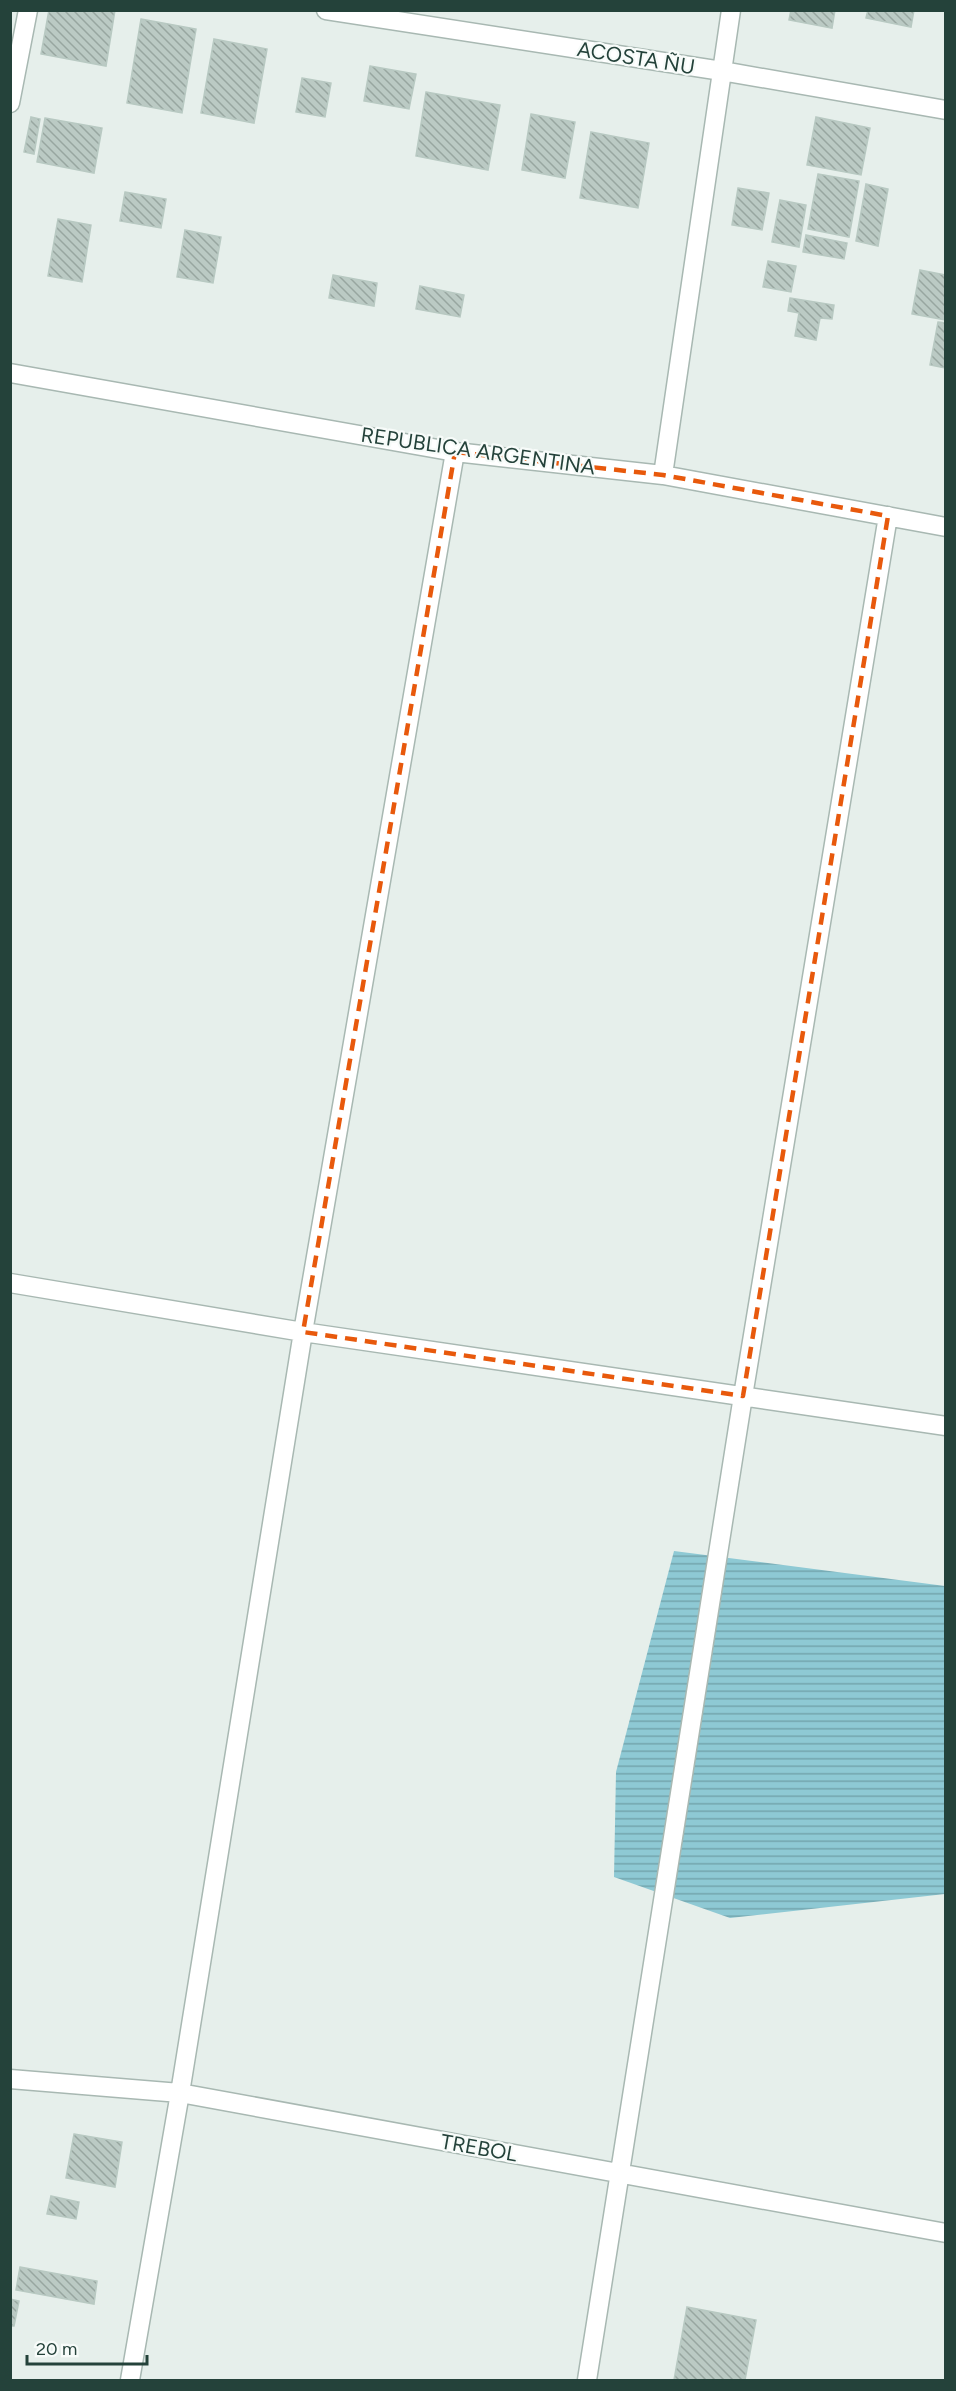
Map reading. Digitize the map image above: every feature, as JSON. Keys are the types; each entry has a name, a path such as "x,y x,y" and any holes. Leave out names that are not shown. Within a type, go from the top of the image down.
{"street":[{"path":"10,103 28,10"},
{"name":"ACOSTA ÑU","path":"326,10 722,71 945,110"},
{"path":"663,475 731,10"},
{"name":"REPUBLICA ARGENTINA","path":"10,373 454,452 663,475 945,527"},
{"path":"130,2380 180,2093 303,1332 454,452"},
{"path":"587,2380 743,1396 888,516"},
{"path":"10,1283 303,1332 945,1426"},
{"name":"TREBOL","path":"10,2079 180,2093 945,2233"}],"highlighted area":[{"path":"455,452 663,475 888,516 743,1396 303,1332"}],"water":[{"path":"674,1551 945,1586 945,1894 730,1918 614,1877 616,1772"}],"building":[{"path":"49,10 115,10 106,66 41,54"},
{"path":"791,10 835,10 832,28 789,20"},
{"path":"868,10 914,10 911,27 866,18"},
{"path":"141,19 196,29 182,113 127,103"},
{"path":"214,39 267,49 254,123 201,113"},
{"path":"370,66 416,74 409,109 364,101"},
{"path":"302,78 331,83 325,117 296,112"},
{"path":"426,92 500,105 488,170 416,156"},
{"path":"531,114 575,122 565,178 522,170"},
{"path":"31,117 40,119 34,154 24,152"},
{"path":"816,117 870,128 861,175 807,165"},
{"path":"45,118 102,128 94,173 37,162"},
{"path":"591,132 649,143 638,208 580,198"},
{"path":"818,174 859,181 849,237 808,229"},
{"path":"866,184 888,189 878,246 856,241"},
{"path":"738,188 769,193 762,230 732,225"},
{"path":"125,192 166,199 161,228 120,221"},
{"path":"780,200 806,205 799,247 772,242"},
{"path":"58,219 91,225 82,282 48,276"},
{"path":"185,230 221,237 213,283 177,277"},
{"path":"806,235 847,243 844,259 803,252"},
{"path":"768,261 796,266 791,292 763,287"},
{"path":"920,270 946,275 946,320 912,314"},
{"path":"333,275 377,283 374,306 329,298"},
{"path":"420,286 464,295 460,317 416,309"},
{"path":"790,298 834,305 832,319 820,318 816,340 795,336 799,313 788,311"},
{"path":"938,322 946,323 946,368 930,365"},
{"path":"74,2134 122,2142 115,2187 66,2178"},
{"path":"51,2196 79,2202 76,2219 47,2214"},
{"path":"20,2267 97,2281 94,2304 16,2290"},
{"path":"10,2299 19,2301 14,2326 10,2326"},
{"path":"687,2307 756,2320 745,2380 674,2380"}]}
